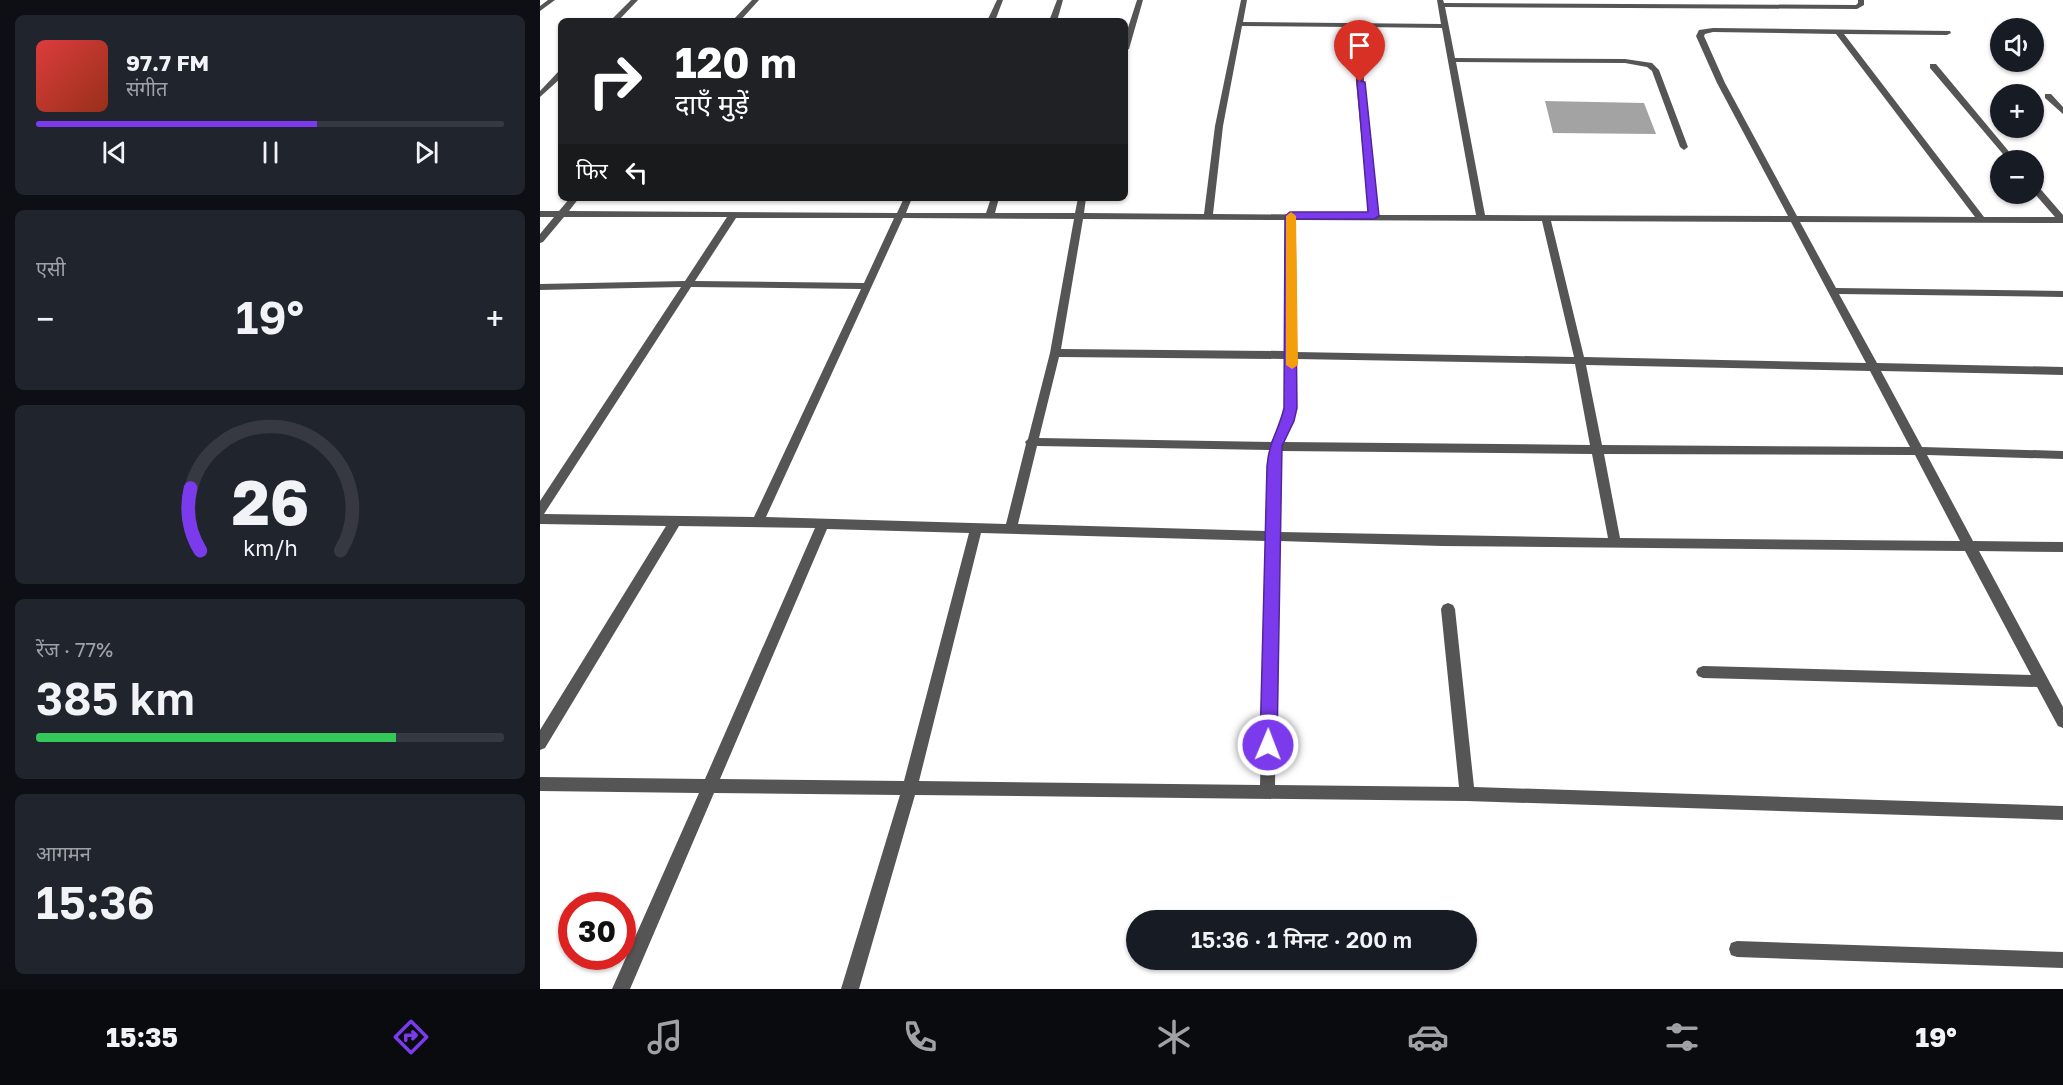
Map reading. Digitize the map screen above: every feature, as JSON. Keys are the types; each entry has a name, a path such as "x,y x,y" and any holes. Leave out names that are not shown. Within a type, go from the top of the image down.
{"street":[{"path":"540,9 552,0"},
{"path":"617,18 635,0"},
{"path":"739,18 756,0"},
{"path":"992,18 1000,0"},
{"path":"1054,18 1060,0"},
{"path":"1128,40 1140,0"},
{"path":"1208,216 1220,126 1244,0"},
{"path":"1796,0 1801,8"},
{"path":"1481,216 1441,2 1726,4 1801,8 1857,7 1862,4 1861,0"},
{"path":"1239,24 1446,26"},
{"path":"1359,25 1360,82 1374,216"},
{"path":"1947,33 1713,30 1702,32 1700,36 1721,82 2063,721"},
{"path":"1838,31 1981,219"},
{"path":"1453,60 1625,61 1649,65 1655,70 1684,147"},
{"path":"1933,66 2004,150"},
{"path":"540,95 558,77"},
{"path":"2048,96 2063,112"},
{"path":"2044,199 2062,220"},
{"path":"540,240 572,201"},
{"path":"758,522 907,201"},
{"path":"990,215 994,201"},
{"path":"1011,530 1031,442 1055,353 1082,201"},
{"path":"540,214 2062,220"},
{"path":"540,511 734,214"},
{"path":"1267,792 1275,446 1291,408 1290,216"},
{"path":"1546,217 1580,362 1615,543"},
{"path":"540,286 688,284 867,286"},
{"path":"1833,291 2063,294"},
{"path":"1055,353 1292,355 2063,371"},
{"path":"1031,442 2063,455"},
{"path":"540,519 758,522 1442,541 2063,547"},
{"path":"540,743 676,520"},
{"path":"621,989 823,524"},
{"path":"850,989 910,788 976,528"},
{"path":"1448,609 1467,794"},
{"path":"1703,672 2043,681"},
{"path":"540,784 1467,794 2063,813"},
{"path":"1737,949 2063,960"}],"shaded area":[{"path":"1545,101 1644,103 1656,134 1553,133"}],"slow traffic":[{"path":"1291,216 1292,365"}],"route":[{"path":"1268,745 1275,446 1291,408 1290,216 1374,216 1360,82"}]}
